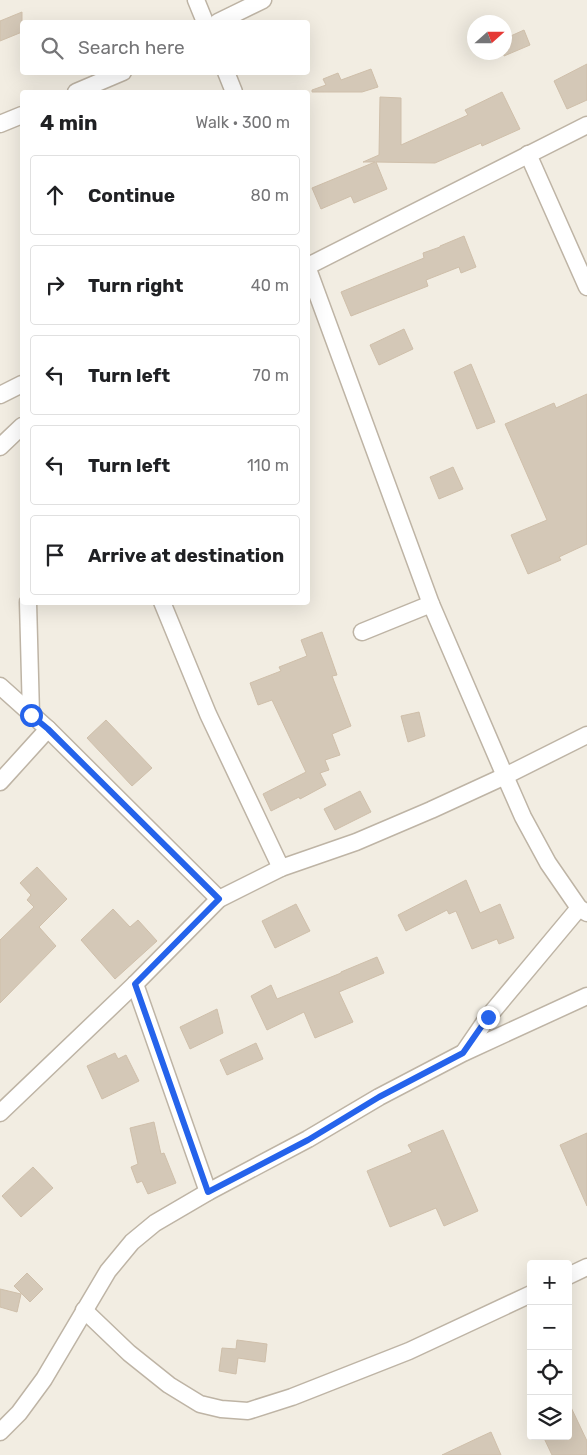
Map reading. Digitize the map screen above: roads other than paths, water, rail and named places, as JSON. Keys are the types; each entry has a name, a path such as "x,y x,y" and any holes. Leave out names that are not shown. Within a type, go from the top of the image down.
{"street":[{"path":"196,0 204,20"},
{"path":"222,20 263,0"},
{"path":"81,90 116,75"},
{"path":"227,75 233,90"},
{"path":"0,124 20,116"},
{"path":"310,266 587,125"},
{"path":"528,154 587,287"},
{"path":"310,272 431,604 523,817 544,855 583,911 488,1017 463,1053"},
{"path":"0,395 20,385"},
{"path":"0,447 20,428"},
{"path":"362,632 431,604"},
{"path":"28,605 31,715"},
{"path":"163,605 208,714 280,868"},
{"path":"0,686 48,729 219,899"},
{"path":"0,782 48,729"},
{"path":"0,1114 135,984 219,899 280,868 356,842 431,810 587,735"},
{"path":"135,984 208,1192"},
{"path":"0,1432 18,1413 44,1379 108,1271 132,1242 155,1223 208,1192 308,1140 379,1097 463,1053 587,996"},
{"path":"572,1274 587,1267"},
{"path":"84,1310 128,1353 169,1385 200,1404 221,1409 248,1411 292,1397 409,1351 527,1296"}]}
